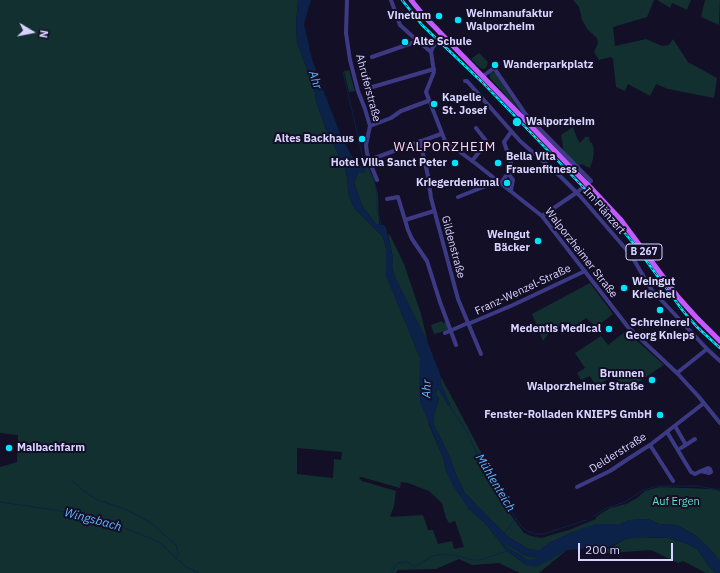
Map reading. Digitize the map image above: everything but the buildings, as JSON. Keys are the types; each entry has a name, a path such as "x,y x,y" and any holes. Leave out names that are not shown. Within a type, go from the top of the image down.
{"main road":[{"name":"B 267","path":"411,0 443,36 588,182 591,188 621,220 678,297 720,341"}],"street":[{"name":"Ahruferstraße","path":"346,0 346,33 350,60 358,91 370,126 366,146 372,159 377,180"},
{"path":"390,0 400,25 431,52"},
{"path":"369,88 434,69 431,52 433,47 443,36"},
{"path":"372,57 418,42"},
{"path":"483,76 494,68 526,115 588,182 576,193 542,216"},
{"name":"Walporzheimer Straße","path":"434,69 426,92 441,134 448,144 496,178 542,216 628,327 677,373 720,423"},
{"name":"Im Plänzert","path":"465,81 467,81 511,132 581,197 631,256 651,289 707,349 720,360"},
{"path":"370,126 391,118 401,111 428,101"},
{"path":"472,161 487,142 476,128"},
{"path":"501,183 511,167 504,142 511,132"},
{"path":"372,159 441,134"},
{"name":"Gildenstraße","path":"420,141 434,211 458,299 481,354"},
{"path":"508,173 513,180 511,190"},
{"path":"458,197 491,184 496,178"},
{"path":"388,199 398,196 412,239 427,261 456,345"},
{"path":"405,220 434,211"},
{"name":"Franz-Wenzel-Straße","path":"444,333 514,305 585,271"},
{"path":"677,373 707,349"},
{"name":"Delderstraße","path":"577,487 610,471 650,445 704,404"},
{"path":"675,426 686,445"},
{"path":"667,432 691,472 695,474 701,471"},
{"path":"682,448 695,439"},
{"path":"650,445 673,481"}],"green space":[{"path":"0,0 298,0 296,25 297,42 315,92 316,102 326,129 346,170 349,196 354,208 383,237 386,248 386,275 420,358 420,385 429,425 443,457 446,471 468,508 484,522 507,551 526,565 567,550 539,573 520,573 499,563 472,565 459,559 436,569 398,570 395,573 0,573 0,467 17,462 18,435 0,433","holes":["297,448 342,452 341,460 334,459 333,478 297,474","361,477 400,488 401,482 408,483 429,491 442,503 449,523 455,521 464,547 454,549 452,541 438,544 433,530 428,530 423,515 390,517 394,506 396,491 362,481 359,478"]},
{"path":"573,0 654,0 647,17 613,27 615,46 646,39 662,46 669,45 673,39 688,62 717,78 714,98 668,89 656,84 650,96 628,84 625,91 616,87 613,59 611,57 599,60 594,52 598,43 597,38 588,30 582,20 579,7"},
{"path":"657,0 691,0 687,10 672,3 670,8"},
{"path":"705,0 720,0 719,25 701,17"},
{"path":"479,53 488,62 486,68 483,69 479,67 471,59"},
{"path":"349,70 355,91 349,92 344,71"},
{"path":"490,73 495,73 522,114 490,78"},
{"path":"573,127 580,143 585,137 589,137 590,142 592,143 594,150 590,168 581,164 579,166 564,153 561,135"},
{"path":"367,163 378,194 379,224 376,224 363,207 354,183 358,173 364,173"},
{"path":"388,234 390,235 404,264 421,314 428,343 395,277"},
{"path":"590,283 613,314 596,327 586,318 568,331 563,325 548,334 543,341 532,314"},
{"path":"442,321 443,323 446,322 449,330 434,334 431,325"},
{"path":"626,331 664,365 625,391 615,375 596,386 590,376 581,380 577,373 585,368 575,353 601,336 608,345"},
{"name":"Auf Ergen","path":"441,377 482,454 483,464 481,469 497,496 524,533 541,538 569,530 596,519 596,517 610,508 626,504 637,498 645,491 659,487 711,489 720,491 720,561 695,535 677,525 659,524 648,519 630,520 620,524 597,524 571,533 549,543 539,551 528,549 507,536 464,492 449,455 434,425 434,415 439,399 436,395 437,389 448,405 450,405 440,381"},
{"path":"637,537 669,538 685,543 697,549 710,568 716,573 706,573 683,561 678,563 651,550 597,554 596,549 610,548 625,539"},
{"path":"506,544 524,555 531,557 537,556 538,558 526,559 505,546"}],"water":[{"name":"Ahr","path":"298,0 311,0 304,24 312,59 341,136 354,160 365,166 364,173 358,173 354,183 363,207 376,224 384,225 386,228 393,258 392,266 395,277 428,343 441,377 440,381 450,405 449,406 437,389 436,395 439,399 434,415 434,425 449,455 464,492 507,536 528,549 539,550 549,543 571,533 597,524 620,524 630,520 648,519 659,524 677,525 695,535 720,561 720,573 716,573 710,568 697,549 685,543 669,538 647,537 625,539 609,547 567,550 536,567 526,565 507,551 484,522 468,508 453,486 446,471 443,457 420,402 420,358 386,275 386,248 383,237 354,208 349,196 346,170 326,129 316,102 315,92 297,42 296,25","holes":["506,544 524,555 531,557 537,556 538,558 526,559 505,546"]}],"waterway":[{"path":"343,72 363,158 374,179 377,194 377,209 381,224"},
{"name":"Mühlenteich","path":"449,405 467,432 485,471 521,526 527,531 535,534 543,534 586,520"},
{"name":"Wingsbach","path":"71,480 96,499 127,510 150,522 176,545 178,553 176,559"},
{"name":"Mühlenteich","path":"593,516 607,508 625,502 643,490 658,486 697,486 720,490"},
{"name":"Wingsbach","path":"0,502 55,510 74,514 86,520 110,522 159,542 186,567 199,573"},
{"path":"504,533 516,519"},
{"path":"392,573 394,567 398,563 408,562 414,567 433,556 444,554 472,560 480,560 507,551"}],"railway":[{"path":"402,0 422,25 482,82 609,214 634,244 683,311 697,327 720,348"}],"place":[{"name":"Vinetum","path":"439,16"},
{"name":"Weinmanufaktur Walporzheim","path":"458,20"},
{"name":"Alte Schule","path":"405,42"},
{"name":"Wanderparkplatz","path":"495,65"},
{"name":"Kapelle St. Josef","path":"434,104"},
{"name":"Walporzheim","path":"517,122"},
{"name":"Altes Backhaus","path":"362,139"},
{"name":"Hotel Villa Sanct Peter","path":"455,163"},
{"name":"Bella Vita Frauenfitness","path":"498,163"},
{"name":"Kriegerdenkmal","path":"507,183"},
{"name":"Weingut Bäcker","path":"538,241"},
{"name":"Weingut Kriechel","path":"624,288"},
{"name":"Schreinerei Georg Knieps","path":"660,310"},
{"name":"Medentis Medical","path":"609,329"},
{"name":"Brunnen Walporzheimer Straße","path":"652,380"},
{"name":"Fenster-Rolladen KNIEPS GmbH","path":"660,415"},
{"name":"Maibachfarm","path":"9,448"}],"district":[{"name":"WALPORZHEIM","path":"445,147"}]}
